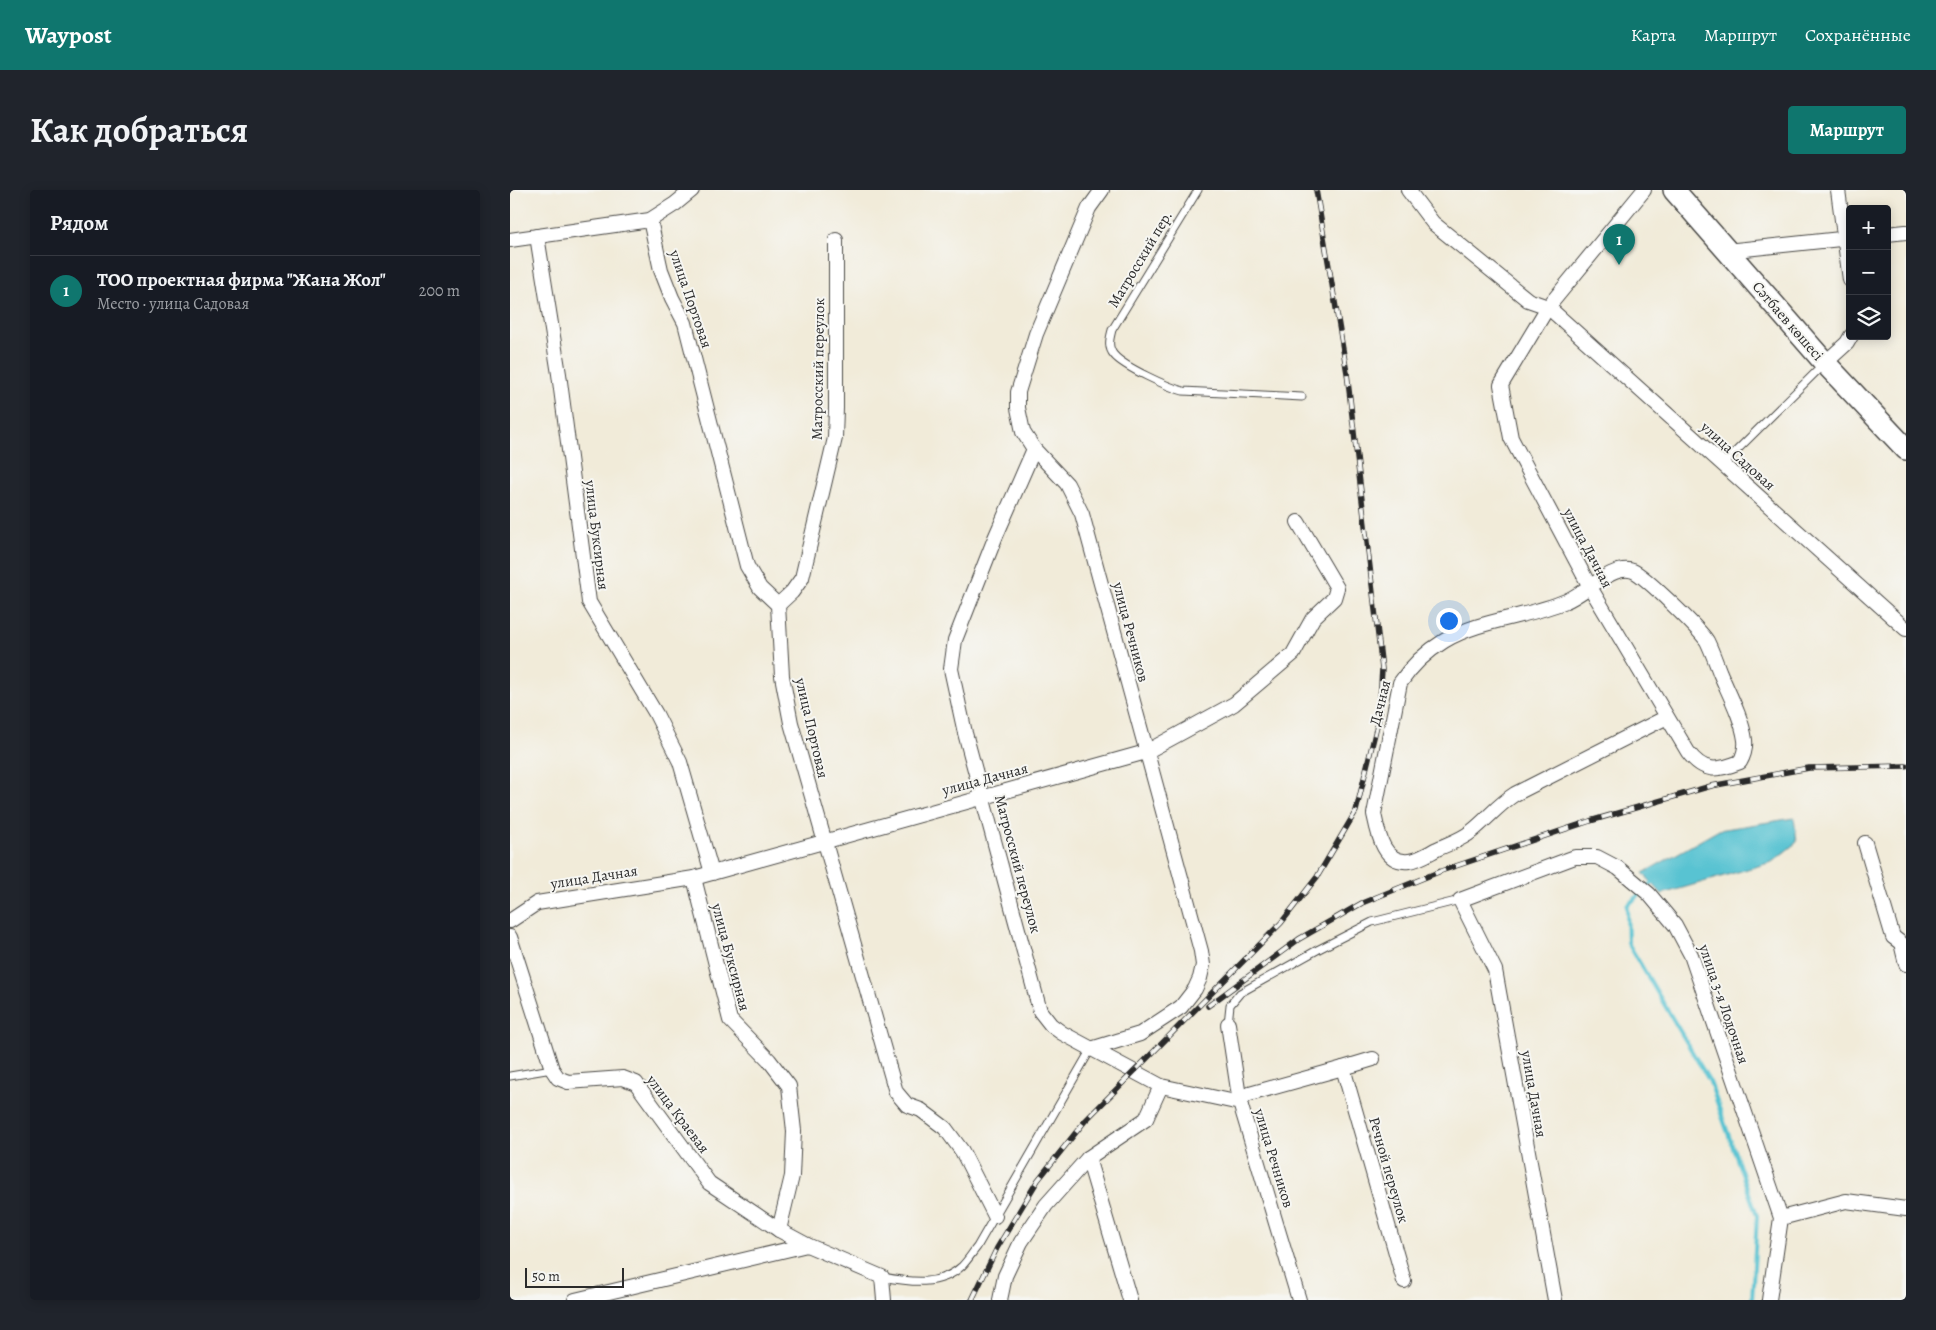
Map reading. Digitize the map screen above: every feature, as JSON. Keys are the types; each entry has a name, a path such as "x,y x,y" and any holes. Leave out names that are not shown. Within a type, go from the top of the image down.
{"main road":[{"name":"Сәтбаев көшесі","path":"1674,190 1825,363 1906,449"}],"street":[{"path":"510,240 650,220 675,204 692,190"},
{"name":"улица Речников","path":"1090,1049 1140,1034 1181,1007 1195,989 1203,965 1201,951 1082,514 1067,484 1034,449 1023,432 1018,408 1018,392 1036,334 1089,208 1102,190"},
{"name":"улица Садовая","path":"1408,190 1433,223 1528,300 1548,306 1906,629"},
{"path":"1548,306 1644,190"},
{"path":"1838,190 1846,234"},
{"name":"улица Портовая","path":"650,220 661,270 672,298 685,323 747,566 760,588 778,605 782,676 791,723 896,1092 907,1105 921,1110 946,1128 962,1151 995,1216"},
{"path":"1891,234 1906,232"},
{"name":"улица Буксирная","path":"537,236 559,374 589,602 656,714 680,762 712,873"},
{"path":"1726,251 1846,239"},
{"name":"Матросский переулок","path":"778,605 792,592 802,578 835,438 836,240"},
{"name":"улица Дачная","path":"1548,306 1501,385 1511,438 1590,587 1667,717"},
{"path":"1825,363 1849,340"},
{"name":"Матросский переулок","path":"1034,449 955,640 951,670 965,733 1040,1011 1051,1025 1090,1049 1161,1086"},
{"name":"улица Дачная","path":"510,920 537,903 694,878 1146,752 1234,704 1293,654 1314,618 1334,598 1337,588 1298,522"},
{"name":"Дачная","path":"1618,570 1633,571 1665,597 1707,641 1738,718 1745,741 1745,753 1740,762 1725,768 1711,769 1697,763 1667,717 1515,794 1502,802 1470,833 1421,857 1409,861 1396,860 1385,851 1374,814 1400,683 1410,668 1426,654 1444,641 1472,627 1567,601 1618,570"},
{"path":"1865,843 1893,937 1903,940 1906,964"},
{"name":"улица 3-я Лодочная","path":"1460,900 1575,857 1597,857 1618,868 1649,894 1675,925 1691,955 1781,1218 1769,1300"},
{"name":"улица Буксирная","path":"694,878 730,1020 769,1060 789,1086 794,1131 792,1176 779,1230"},
{"name":"улица Дачная","path":"1460,900 1495,970 1555,1300"},
{"path":"510,937 552,1069"},
{"path":"1228,1024 1240,1103"},
{"path":"1240,1103 1246,1095 1373,1060"},
{"name":"Речной переулок","path":"1343,1068 1404,1282"},
{"name":"улица Краевая","path":"552,1069 558,1078 568,1082 623,1078 636,1083 709,1183 779,1230 807,1245 882,1277"},
{"path":"1000,1300 1005,1276 1021,1242 1046,1205 1088,1158 1146,1119 1161,1086"},
{"name":"улица Речников","path":"1161,1086 1240,1103 1299,1300"},
{"path":"1088,1158 1130,1300"},
{"path":"1781,1218 1846,1201 1906,1210"},
{"path":"576,1300 807,1245"},
{"path":"882,1277 884,1300"}],"lane":[{"name":"Матросский пер.","path":"1198,190 1112,330 1109,343 1114,355 1134,369 1170,387 1183,391 1302,397"},
{"path":"1724,464 1825,363"},
{"path":"1228,1024 1230,1005 1240,993 1318,949 1372,922 1460,900"},
{"path":"882,1277 916,1283 939,1279 961,1267 977,1247 1090,1049"},
{"path":"510,1076 552,1069"}],"water":[{"path":"1794,818 1797,842 1772,862 1662,894 1643,873 1719,830"}],"waterway":[{"path":"1655,880 1627,906 1628,943 1710,1082 1757,1216 1752,1300"}],"railway":[{"path":"972,1300 997,1248 1038,1180 1085,1121 1281,923 1317,877 1356,811 1379,717 1382,669 1347,373 1316,190"},
{"path":"1208,1006 1299,939 1362,903 1441,871 1590,821 1711,786 1809,768 1906,766"}],"place":[{"name":"ТОО проектная фирма \"Жана Жол\"","path":"1619,265"}]}
